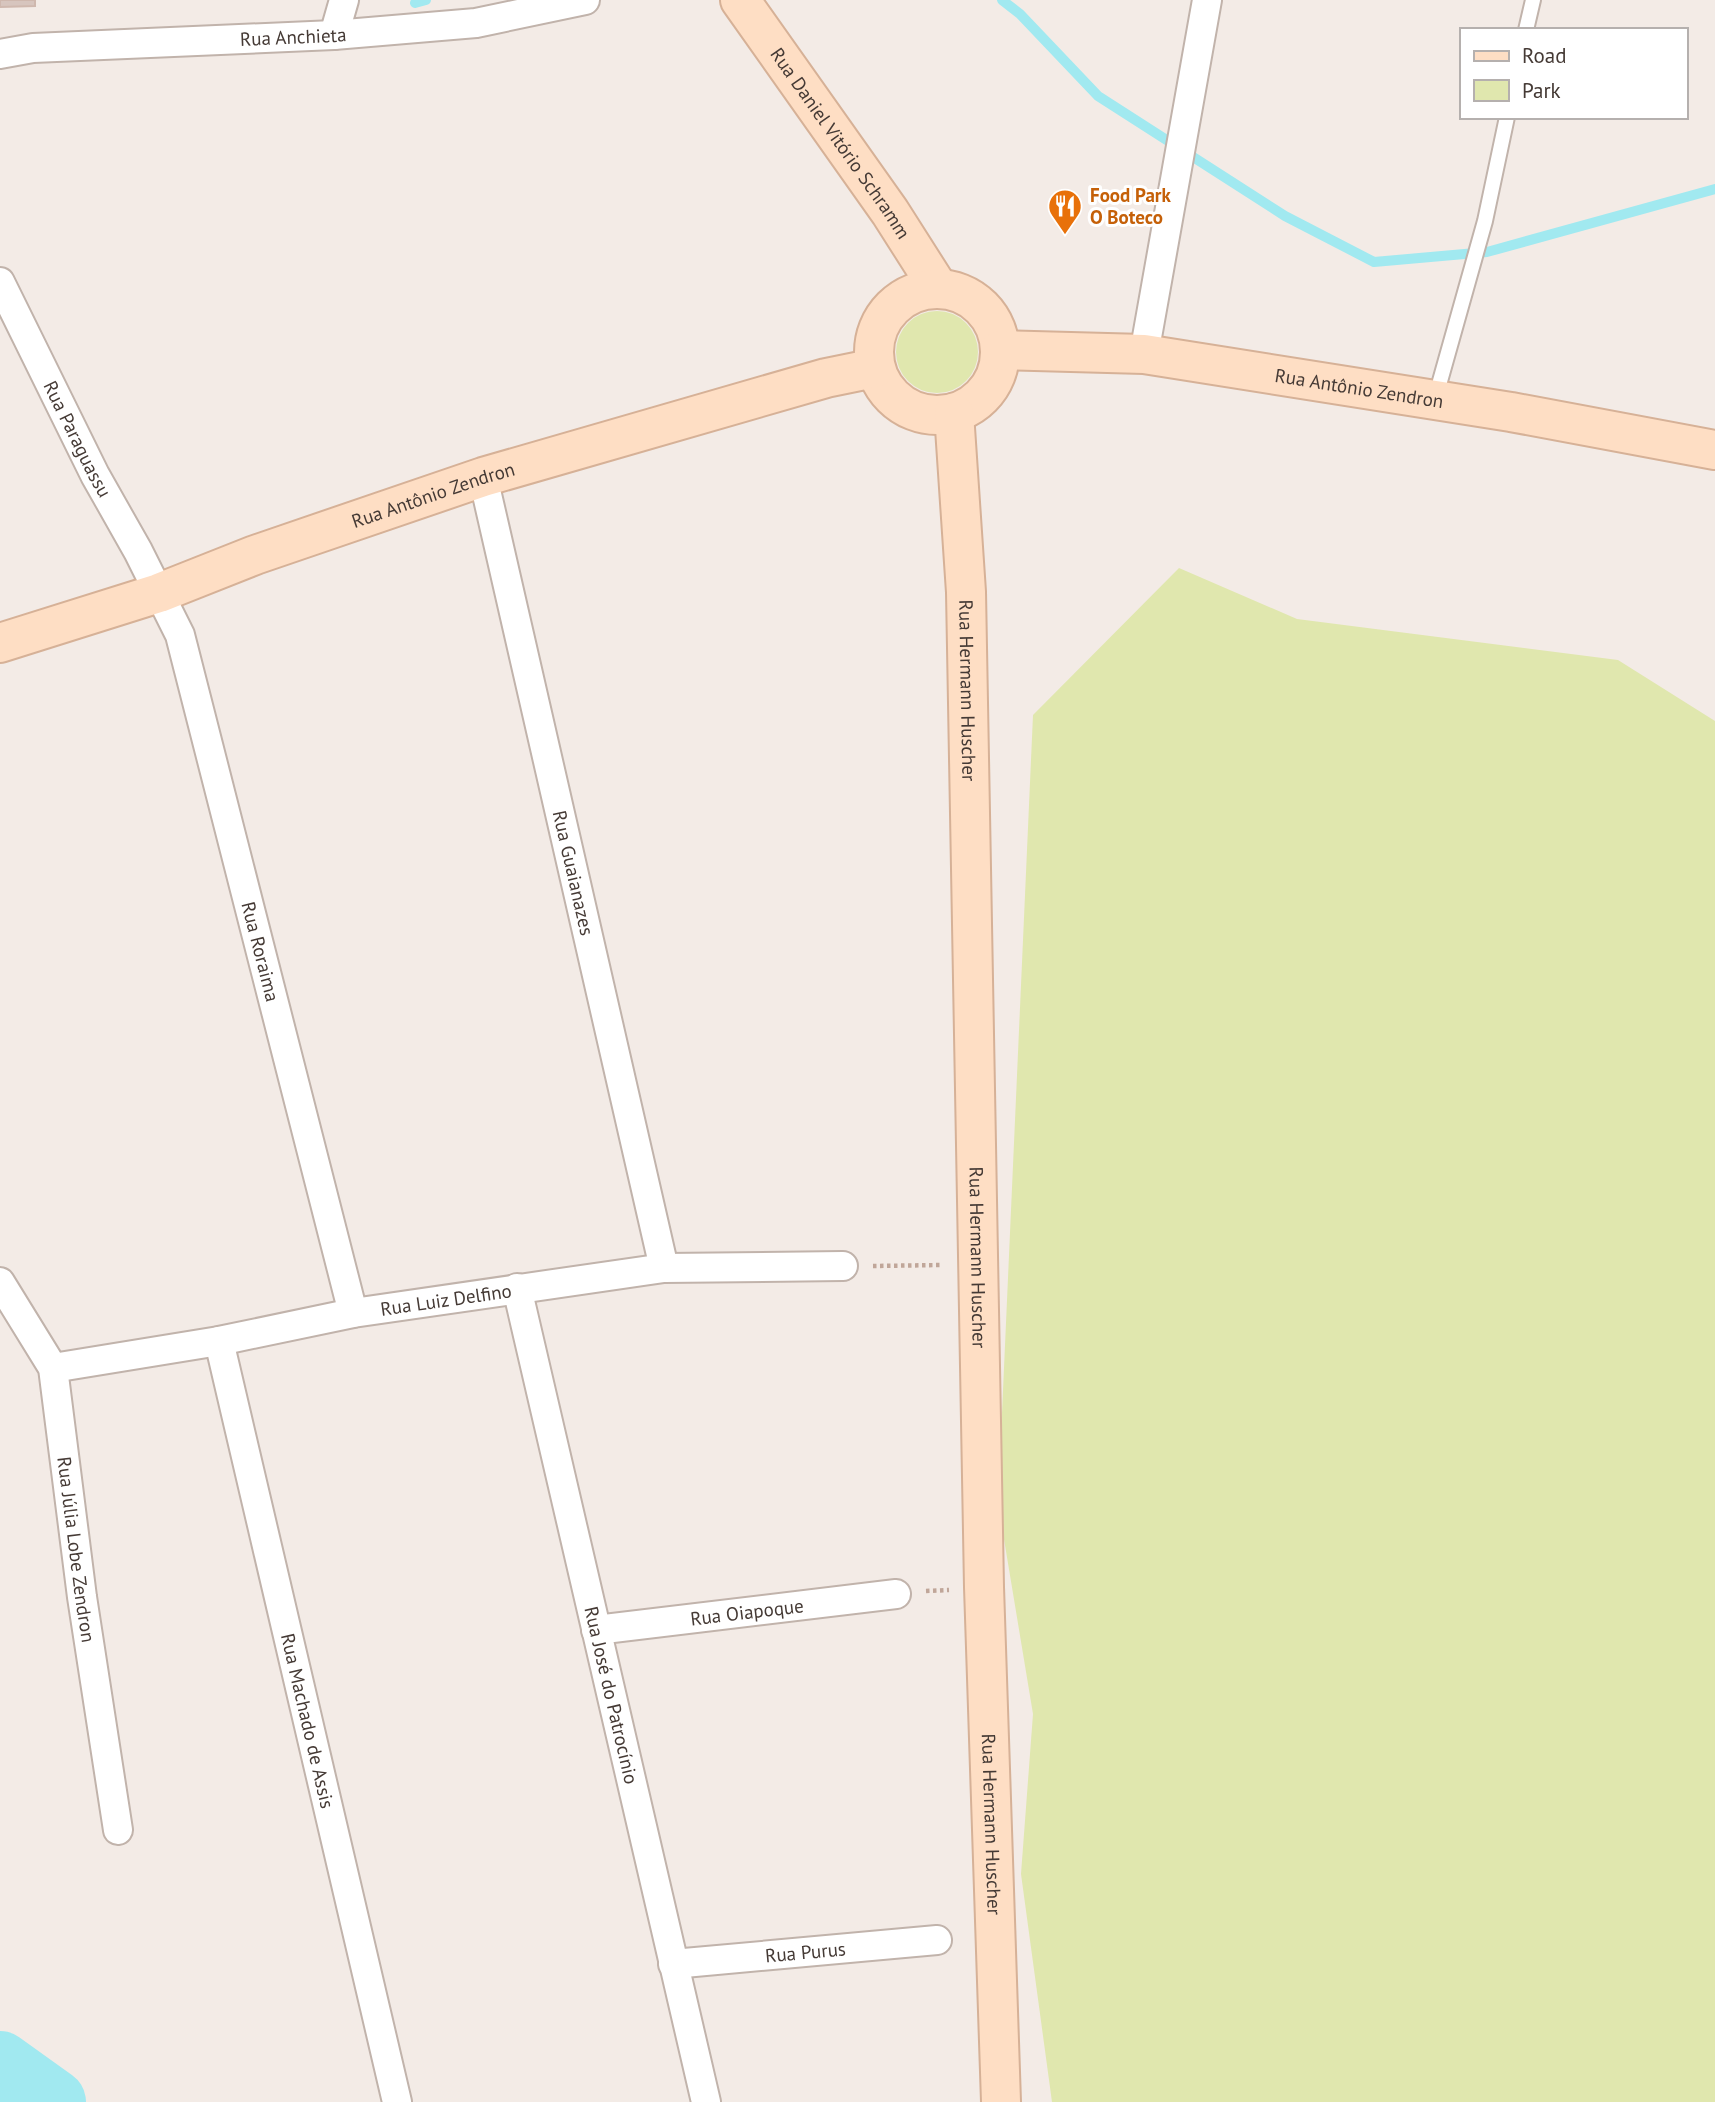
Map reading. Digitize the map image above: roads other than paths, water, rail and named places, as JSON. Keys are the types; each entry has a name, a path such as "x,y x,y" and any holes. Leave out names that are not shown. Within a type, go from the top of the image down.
{"main road":[{"name":"Rua Daniel Vitório Schramm","path":"740,0 890,212 939,289"},
{"path":"939,289 962,294 982,307 996,327 1000,350 998,371 988,389 973,404 954,413 929,415 905,407 886,390 875,368 874,344 881,322 895,304 916,292 939,289"},
{"name":"Rua Antônio Zendron","path":"1000,350 1144,354 1435,400 1715,450"},
{"name":"Rua Antônio Zendron","path":"0,643 159,593 255,555 483,477 826,378 875,368"},
{"name":"Rua Hermann Huscher","path":"954,413 966,592 984,1587 1001,2102"}],"street":[{"path":"334,35 344,0"},
{"name":"Rua Anchieta","path":"0,54 33,48 334,35 476,23 585,0"},
{"path":"1144,354 1172,193 1189,115 1207,0"},
{"name":"Rua Paraguassu","path":"0,282 94,475 159,593"},
{"name":"Rua Guaianazes","path":"483,477 664,1268"},
{"name":"Rua Roraima","path":"159,593 180,635 353,1313"},
{"name":"Rua Luiz Delfino","path":"53,1368 219,1341 353,1313 664,1268 844,1266"},
{"name":"Rua Júlia Lobe Zendron","path":"0,1282 53,1368 82,1597 118,1830"},
{"name":"Rua José do Patrocínio","path":"517,1288 706,2102"},
{"name":"Rua Machado de Assis","path":"219,1341 397,2102"},
{"name":"Rua Oiapoque","path":"597,1630 896,1594"},
{"name":"Rua Purus","path":"673,1964 937,1940"}],"lane":[{"path":"1526,28 1533,0"},
{"path":"1435,400 1485,220 1507,119"}],"waterway":[{"path":"415,3 426,0"},
{"path":"1002,0 1020,14 1098,96 1285,216 1374,262 1487,252 1715,189"},
{"path":"0,2064 53,2102"}],"place":[{"name":"Food Park O Boteco","path":"1065,236"}]}
